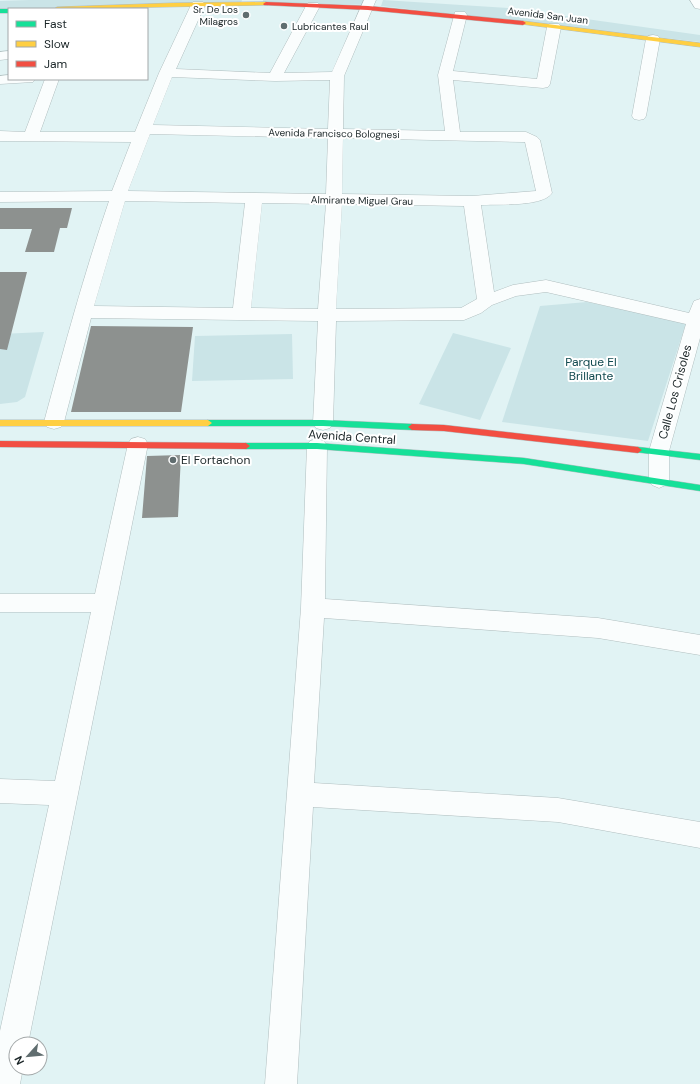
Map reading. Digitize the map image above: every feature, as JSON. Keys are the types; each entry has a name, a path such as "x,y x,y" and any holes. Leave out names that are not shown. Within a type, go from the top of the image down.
{"main road":[{"name":"Avenida San Juan","path":"108,8 250,2 313,6 369,4 700,45"},
{"name":"Avenida Central","path":"0,423 54,422 320,434 659,480 700,488"},
{"name":"Avenida Central","path":"0,444 138,444 444,428 659,451 700,457"}],"street":[{"path":"696,0 700,5"},
{"path":"281,1084 302,794 313,608 320,434 334,199 337,76 369,4"},
{"path":"54,422 83,312 119,196 166,73 198,5"},
{"path":"275,77 313,6"},
{"path":"453,136 445,75 460,15"},
{"path":"445,75 543,84 554,27"},
{"path":"639,116 653,39"},
{"path":"166,73 275,77 337,76"},
{"path":"31,136 52,80"},
{"name":"Avenida Francisco Bolognesi","path":"0,136 142,133 336,133 526,136"},
{"name":"Almirante Miguel Grau","path":"0,197 119,196 472,201 537,197 544,193 532,140 526,136"},
{"path":"241,313 254,198"},
{"path":"472,201 486,300"},
{"path":"83,312 327,315 464,314 475,309 486,300 513,291 546,286 698,312"},
{"name":"Calle Los Crisoles","path":"659,480 659,451 698,312"},
{"path":"4,1084 138,444"},
{"path":"0,602 104,603"},
{"path":"313,608 598,628 700,645"},
{"path":"0,791 65,792"},
{"path":"302,794 558,810 700,835"}],"green space":[{"path":"242,0 241,3 69,8 8,8 8,10 0,10 0,1"},
{"path":"263,0 369,0 367,5 263,2"},
{"path":"383,0 508,8 700,35 700,42 381,6"},
{"name":"Parque El Brillante","path":"587,302 686,323 648,441 502,422 540,306"},
{"path":"44,332 25,397 17,402 0,404 0,334"},
{"path":"453,333 511,348 480,420 419,404"},
{"path":"292,334 293,379 192,381 195,336"}],"building":[{"path":"0,208 72,208 67,228 60,228 54,252 25,252 32,229 0,229"},
{"path":"0,272 27,272 7,350 0,349"},
{"path":"91,326 193,327 181,412 71,412"},
{"path":"181,455 178,517 142,518 147,456"}],"traffic: fast":[{"path":"0,11 8,11"},
{"path":"208,423 323,423 412,427"},
{"path":"246,446 317,446 524,461 700,488"},
{"path":"638,450 700,457"}],"traffic: slow":[{"path":"86,8 266,4"},
{"path":"523,23 700,45"},
{"path":"0,423 208,423"}],"traffic: jam":[{"path":"266,4 368,8 523,23"},
{"path":"412,427 444,428 638,450"},
{"path":"0,444 246,446"}],"place":[{"name":"Sr. De Los Milagros","path":"246,15"},
{"name":"Lubricantes Raul","path":"284,26"},
{"name":"El Fortachon","path":"173,460"}]}
